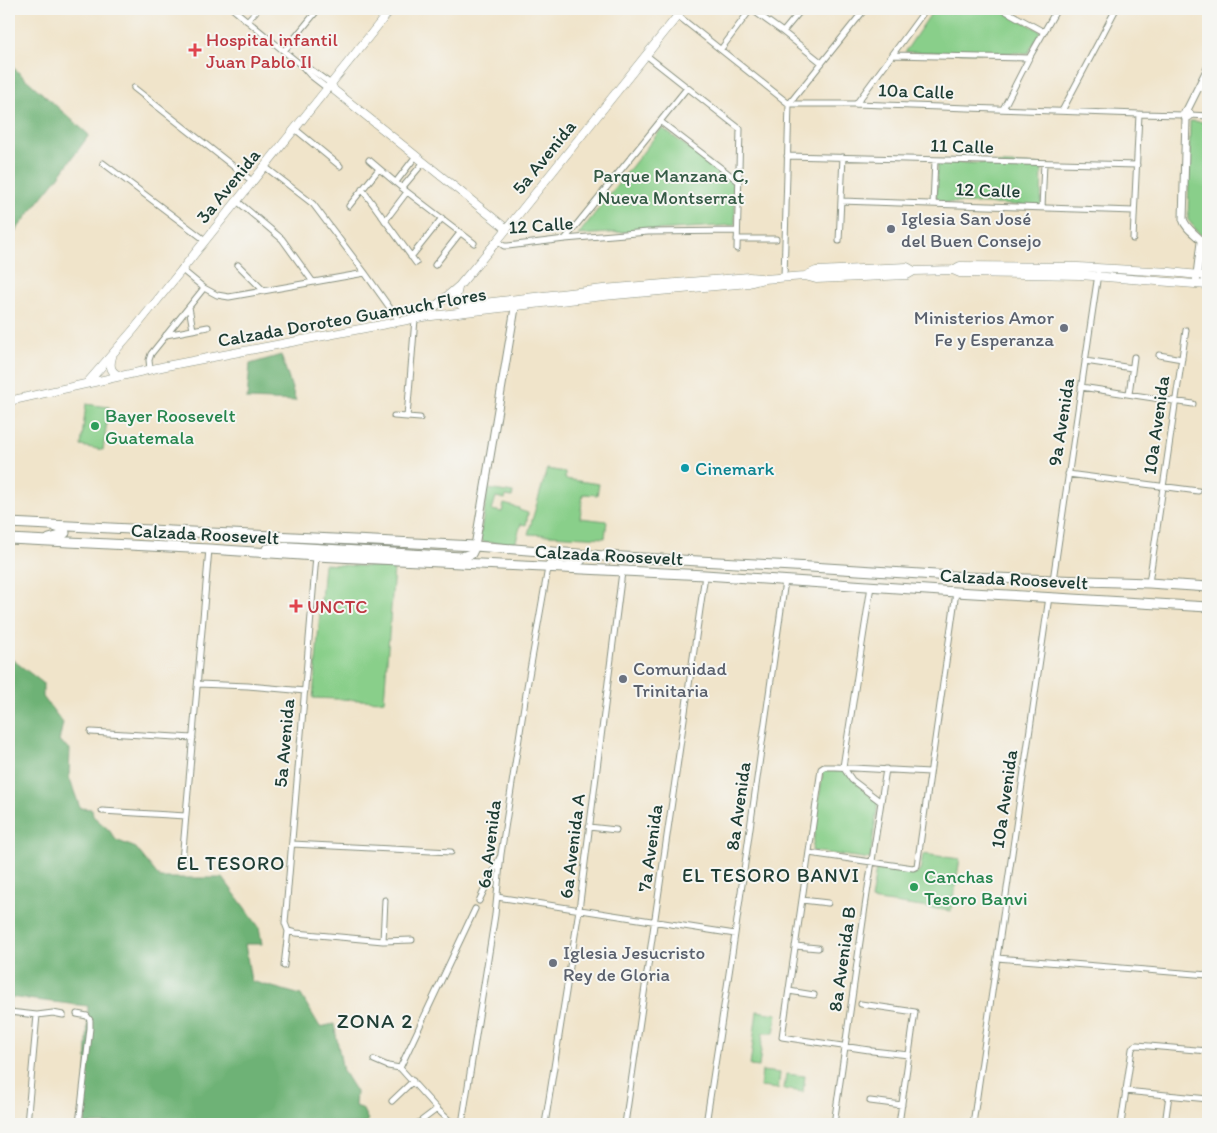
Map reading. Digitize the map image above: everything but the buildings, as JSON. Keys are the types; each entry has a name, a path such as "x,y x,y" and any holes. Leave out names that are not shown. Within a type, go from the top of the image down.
{"highway":[{"name":"Calzada Roosevelt","path":"9,523 475,546 604,556 967,577 1149,583 1208,587"},
{"path":"44,541 60,536 65,531 62,527 47,525"},
{"name":"Calzada Roosevelt","path":"9,539 705,575 1208,607"},
{"path":"250,552 290,547 461,557 471,554 475,546"},
{"path":"548,568 556,560 587,561 604,556"},
{"path":"803,582 820,577 865,580 869,578 871,571"},
{"path":"871,586 874,580 880,577 951,581 967,577"}],"main road":[{"name":"3a Avenida","path":"88,382 114,353 295,128 331,88 391,9"},
{"name":"5a Avenida","path":"419,318 459,286 507,229 680,12"},
{"name":"12 Calle","path":"331,88 507,229"},
{"name":"Calzada Doroteo Guamuch Flores","path":"459,286 456,300 459,304 463,305 604,296 749,283 784,277 805,276 816,279 907,275 914,271 953,270 960,266 1062,267 1098,272 1170,272 1207,280"},
{"name":"Calzada Doroteo Guamuch Flores","path":"9,401 166,366 419,318 515,303"},
{"path":"114,353 110,362 111,369 114,373 121,376"}],"street":[{"name":"12 Calle","path":"233,9 302,66 313,70 331,88"},
{"path":"247,21 258,9"},
{"path":"721,49 751,9 822,63"},
{"path":"783,32 802,9"},
{"path":"784,277 789,104 865,9"},
{"path":"856,104 926,9"},
{"path":"1002,9 1044,32"},
{"path":"1003,109 1057,9"},
{"path":"1062,111 1115,10 1108,9"},
{"path":"284,50 316,12"},
{"path":"680,12 721,49 789,104"},
{"path":"646,55 740,129 737,249"},
{"path":"893,55 1029,58"},
{"path":"1207,280 1205,246 1183,219 1187,114 1191,101 1208,68"},
{"path":"134,88 252,181"},
{"path":"565,240 687,88"},
{"name":"10a Calle","path":"789,104 856,104 1208,116"},
{"path":"1133,239 1139,114"},
{"path":"661,122 738,181"},
{"path":"295,128 340,166"},
{"path":"396,182 416,156"},
{"name":"11 Calle","path":"787,156 1137,165"},
{"path":"839,241 843,157"},
{"path":"369,160 402,188 474,243"},
{"path":"933,204 935,160"},
{"path":"402,188 424,162"},
{"path":"103,163 205,240"},
{"path":"1042,208 1044,163"},
{"path":"264,166 313,204 400,322"},
{"path":"349,206 379,169"},
{"path":"405,170 412,176"},
{"path":"362,189 416,263"},
{"path":"385,220 408,192"},
{"path":"236,201 282,239 313,282"},
{"name":"12 Calle","path":"841,201 1134,211"},
{"path":"411,257 442,218"},
{"name":"12 Calle","path":"497,241 504,246 508,246 648,232 737,231"},
{"path":"435,265 460,233"},
{"path":"737,239 776,239"},
{"path":"1196,279 1202,242"},
{"path":"238,265 263,290"},
{"path":"181,269 204,288 217,295 229,297 365,273"},
{"name":"9a Avenida","path":"1053,580 1098,272"},
{"path":"150,370 149,360 151,354 204,288"},
{"path":"475,546 515,303"},
{"path":"188,307 193,330"},
{"path":"407,417 419,318"},
{"path":"166,335 208,327"},
{"name":"10a Avenida","path":"1149,583 1186,330"},
{"path":"1159,356 1182,359"},
{"path":"1128,394 1134,357"},
{"path":"1085,361 1132,368"},
{"path":"1081,387 1193,404"},
{"path":"394,416 420,418"},
{"path":"1068,474 1198,491"},
{"path":"182,861 209,549"},
{"name":"5a Avenida","path":"284,966 288,931 285,923 316,556"},
{"name":"6a Avenida","path":"462,1124 497,897 501,854 527,686 548,568"},
{"name":"6a Avenida A","path":"545,1124 579,910 622,572"},
{"name":"7a Avenida","path":"625,1124 705,575"},
{"name":"8a Avenida","path":"706,1124 785,581"},
{"path":"871,586 843,767 852,780 881,802"},
{"path":"809,853 913,868 917,866 956,592"},
{"name":"10a Avenida","path":"973,1124 1049,597"},
{"path":"198,684 305,691"},
{"path":"92,732 193,738"},
{"path":"909,1056 782,1038 821,769 824,767 843,767 930,772"},
{"name":"8a Avenida B","path":"834,1124 886,769"},
{"path":"102,811 186,816"},
{"path":"589,827 616,830"},
{"path":"292,844 451,852"},
{"path":"479,901 501,854"},
{"path":"497,897 735,934"},
{"path":"383,941 385,900"},
{"path":"802,900 828,903"},
{"path":"400,1068 474,908"},
{"path":"288,931 383,941 412,940"},
{"path":"795,946 818,948"},
{"path":"997,958 1208,974"},
{"path":"789,991 814,995"},
{"path":"861,1004 914,1011 916,1014 899,1124"},
{"path":"9,1012 37,1015 63,1014"},
{"path":"77,1014 87,1016 90,1020 79,1124"},
{"path":"27,1124 37,1015"},
{"path":"1121,1124 1134,1046 1208,1051"},
{"path":"374,1060 388,1066 400,1068 453,1124"},
{"path":"392,1101 413,1081"},
{"path":"1125,1091 1208,1099"},
{"path":"1165,1124 1169,1095"},
{"path":"870,1101 902,1105"},
{"path":"417,1124 437,1109"}],"green space":[{"path":"934,9 999,9 1041,31 1028,53 905,52"},
{"path":"9,64 89,135 9,239"},
{"path":"1190,121 1208,122 1208,238 1202,237 1188,220"},
{"name":"Parque Manzana C, Nueva Montserrat","path":"662,128 735,182 735,225 578,235"},
{"path":"937,162 1042,165 1041,206 936,202"},
{"path":"281,355 296,401 247,399 250,364"},
{"name":"Bayer Roosevelt Guatemala","path":"86,404 109,407 103,450 81,446"},
{"path":"547,469 565,472 565,479 599,484 597,495 583,494 580,518 607,521 605,538 528,534"},
{"path":"488,489 513,493 512,497 506,496 505,499 496,497 492,510 502,512 504,504 519,508 519,510 528,513 526,525 521,524 515,544 483,542 480,536"},
{"path":"324,564 394,568 384,701 313,698"},
{"path":"9,657 43,683 43,697 63,723 59,741 70,749 69,777 80,808 92,809 93,816 109,830 116,840 136,848 160,878 223,878 259,927 262,944 245,944 251,981 301,995 320,1027 334,1024 343,1071 356,1092 355,1106 362,1108 368,1120 364,1124 85,1124 88,1006 9,997"},
{"path":"842,769 878,803 870,859 812,851 823,770"},
{"name":"Canchas Tesoro Banvi","path":"923,854 960,859 951,911 871,900 876,869 916,874 920,871"},
{"path":"757,1011 777,1014 774,1033 763,1033 759,1067 750,1066"},
{"path":"762,1071 780,1073 778,1089 760,1087"},
{"path":"786,1074 805,1076 803,1092 784,1089"}],"place":[{"name":"Hospital infantil Juan Pablo II","path":"195,50"},
{"name":"Iglesia San José del Buen Consejo","path":"891,229"},
{"name":"Ministerios Amor Fe y Esperanza","path":"1064,328"},
{"name":"Bayer Roosevelt Guatemala","path":"95,426"},
{"name":"Cinemark","path":"685,468"},
{"name":"UNCTC","path":"296,606"},
{"name":"Comunidad Trinitaria","path":"623,679"},
{"name":"Canchas Tesoro Banvi","path":"914,887"},
{"name":"Iglesia Jesucristo Rey de Gloria","path":"553,963"}],"district":[{"name":"EL TESORO","path":"231,863"},
{"name":"EL TESORO BANVI","path":"771,875"},
{"name":"ZONA 2","path":"375,1020"}]}
